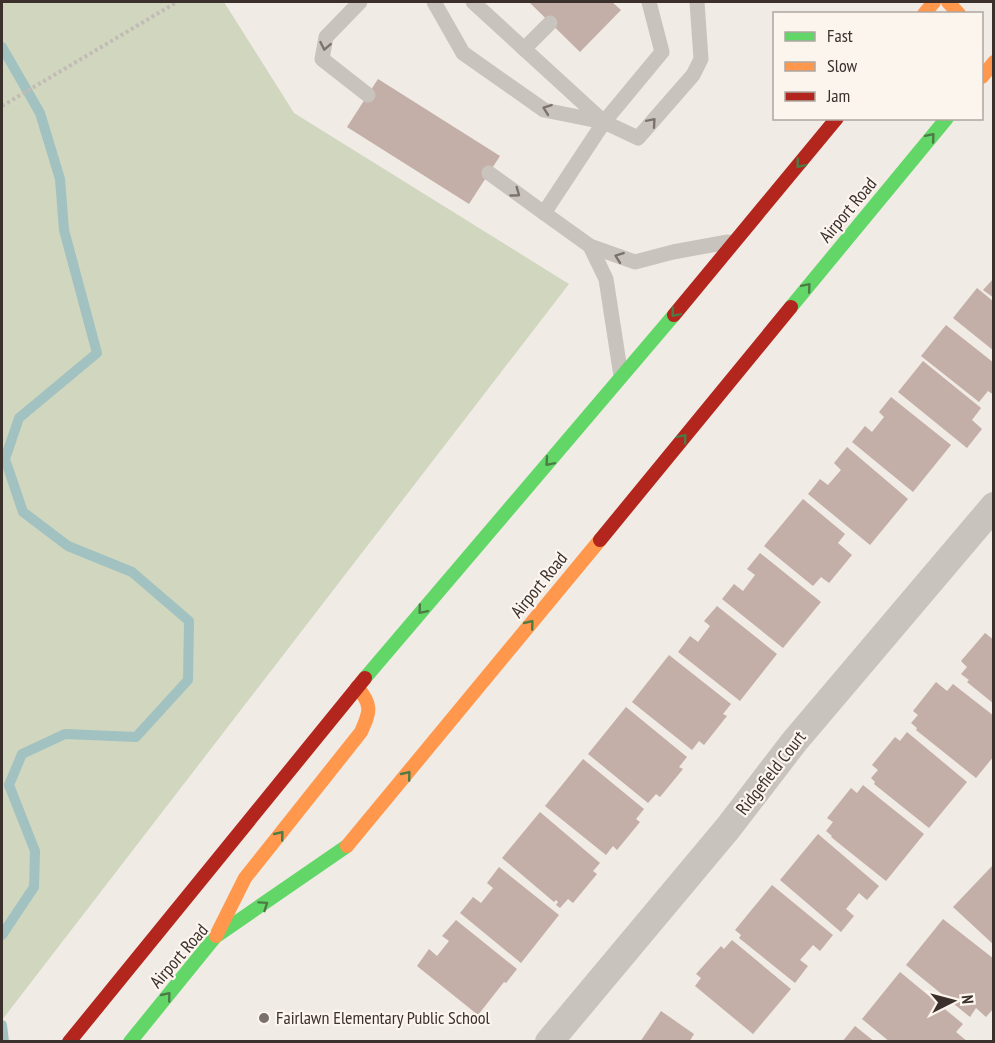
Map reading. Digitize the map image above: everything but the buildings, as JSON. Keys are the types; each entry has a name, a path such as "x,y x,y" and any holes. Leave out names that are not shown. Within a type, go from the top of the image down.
{"main road":[{"path":"983,74 993,62"},
{"name":"Airport Road","path":"69,1041 357,687 621,378 835,120"},
{"name":"Airport Road","path":"130,1041 216,937 346,848 945,120"},
{"path":"216,937 245,878 361,732 370,713 368,699 357,687"}],"street":[{"name":"Ridgefield Court","path":"549,1041 720,837 794,742 993,506"}],"lane":[{"path":"360,2 326,37 322,59 368,94"},
{"path":"434,2 464,53 544,110 604,122 638,138 693,75 701,59 697,2"},
{"path":"544,213 604,122 662,52 649,2"},
{"path":"481,4 524,49 604,122"},
{"path":"524,49 550,23"},
{"path":"489,173 590,246 635,262 737,240"},
{"path":"590,246 606,279 621,378"}],"path":[{"path":"2,106 177,2"}],"green space":[{"path":"2,2 224,2 294,113 569,284 2,1020"}],"waterway":[{"path":"2,47 40,113 60,179 64,230 97,353 19,418 5,459 23,512 68,546 132,572 189,621 188,680 136,737 65,734 22,754 9,785 35,851 34,887 2,935"},
{"path":"2,1025 4,1042"}],"traffic: fast":[{"path":"791,307 945,120"},
{"path":"365,678 674,315"},
{"path":"130,1042 215,937 347,846"}],"traffic: slow":[{"path":"926,12 934,2"},
{"path":"948,2 957,12"},
{"path":"983,76 994,62"},
{"path":"347,846 600,540"},
{"path":"216,936 245,878 361,732 368,714 368,704 357,687"}],"traffic: jam":[{"path":"674,315 835,120"},
{"path":"600,540 791,307"},
{"path":"69,1042 365,678"}],"place":[{"name":"Fairlawn Elementary Public School","path":"264,1018"}]}
